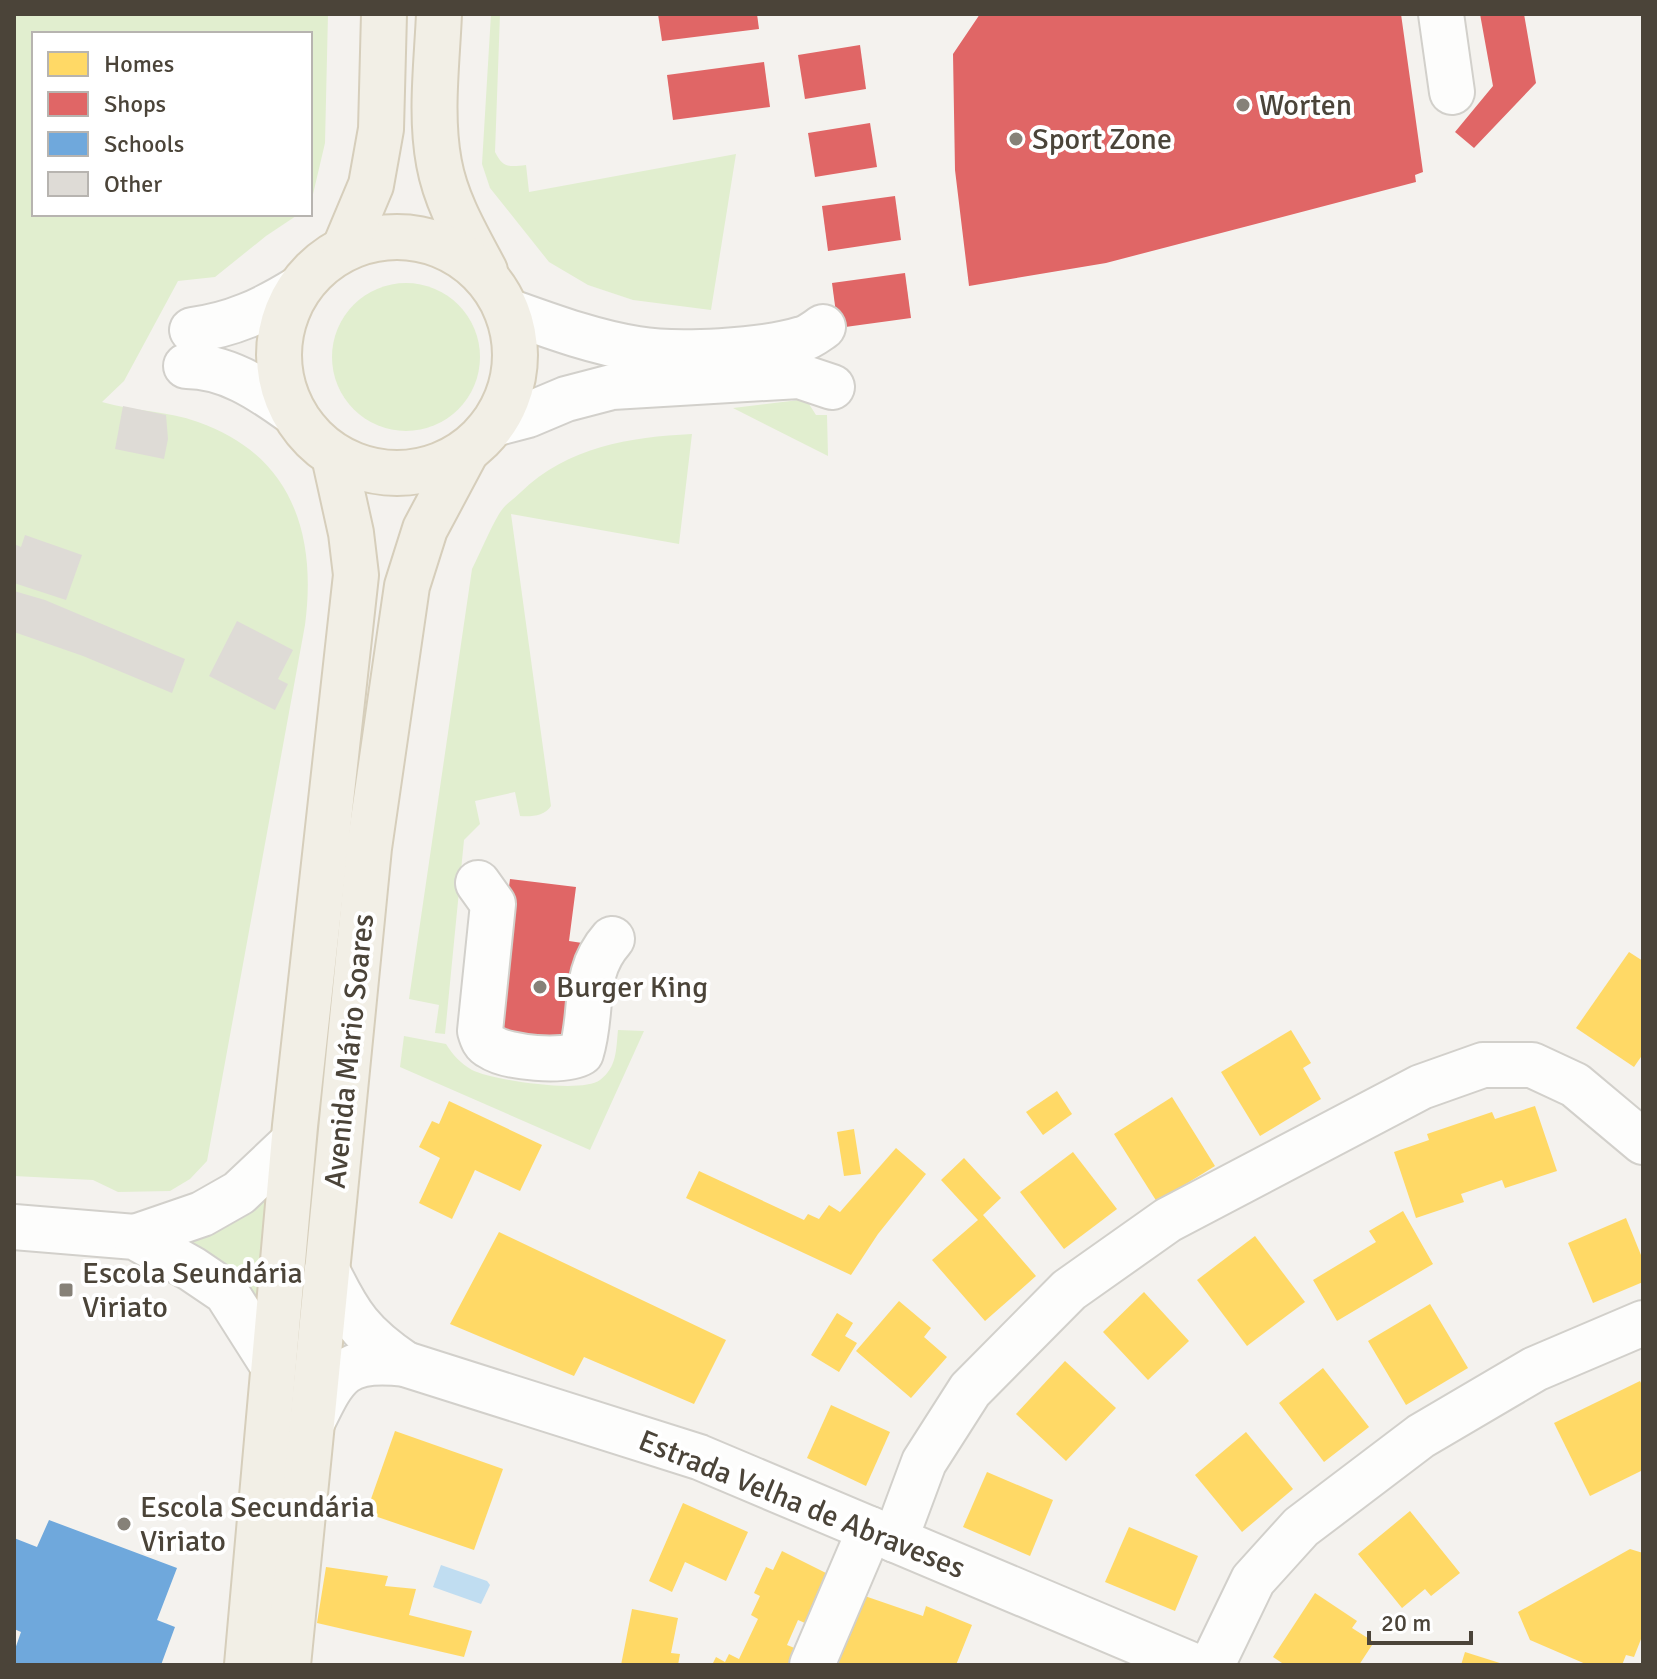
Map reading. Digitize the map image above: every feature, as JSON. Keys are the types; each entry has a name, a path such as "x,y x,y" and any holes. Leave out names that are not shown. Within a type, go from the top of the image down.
{"main road":[{"path":"345,247 371,185 381,129 384,14"},
{"path":"439,14 435,128 439,165 457,219 498,294 516,349 511,388 480,438 435,468 401,474 366,470 334,456 309,436 291,411 280,380 278,349 284,317 298,289 319,265 345,247 382,236 422,238 458,252 498,294"},
{"name":"Avenida Mário Soares","path":"288,1665 369,848 407,586 425,529 480,438"},
{"name":"Avenida Mário Soares","path":"247,1665 293,1142 356,575 351,533 334,456"}],"street":[{"path":"1441,14 1452,92"},
{"path":"291,411 256,387 207,366 189,348 298,289"},
{"path":"498,294 578,336 639,350 754,348 805,339 823,327"},
{"path":"480,438 566,399 625,385 799,376 832,387"},
{"path":"478,883 493,904 480,1031 482,1040 489,1047 504,1053 566,1059 581,1053 594,966 601,951 612,939"},
{"path":"812,1665 882,1534 970,1390 1069,1290 1168,1220 1421,1087 1483,1065 1532,1065 1575,1085 1643,1142"},
{"path":"14,1227 135,1237 202,1214 239,1193 293,1142"},
{"path":"135,1237 226,1292 273,1366"},
{"path":"327,1270 345,1309 360,1328 379,1347 405,1364"},
{"path":"1212,1665 1253,1580 1301,1527 1421,1436 1535,1369 1643,1323"},
{"path":"311,1425 339,1375 356,1365 377,1361 405,1364"},
{"name":"Estrada Velha de Abraveses","path":"405,1364 699,1457 1192,1665"}],"green space":[{"path":"14,14 328,14 325,143 312,198 312,32 32,32 32,216 296,216 215,277 178,281 124,381 102,402 198,422 230,436 256,455 276,477 291,502 301,529 307,560 308,592 305,625 207,1161 190,1179 170,1191 118,1192 93,1180 14,1176"},
{"path":"491,14 500,14 495,152 507,165 526,165 529,192 736,154 711,310 633,300 588,285 549,262 490,188 482,164"},
{"path":"406,283 434,288 458,305 475,329 480,357 475,385 458,409 434,426 406,431 378,426 354,409 337,385 332,357 337,329 354,305 378,288"},
{"path":"799,400 809,404 816,415 827,415 828,456 733,408"},
{"path":"692,434 679,544 511,514 551,806 541,814 520,816 515,792 475,801 480,824 464,840 445,1034 435,1033 439,1005 409,999 472,569 499,514 558,464 600,447 646,438"},
{"path":"618,1030 644,1031 590,1150 400,1067 404,1036 446,1044 464,1065 482,1074 556,1086 590,1084 600,1080 610,1070 615,1058"},
{"path":"270,1195 258,1308 161,1237 252,1209"}],"water":[{"path":"441,1565 487,1581 490,1585 481,1604 433,1587"}],"building: Homes":[{"path":"1629,952 1643,961 1643,1054 1634,1067 1576,1028"},
{"path":"1291,1030 1311,1063 1303,1068 1321,1099 1260,1136 1221,1072"},
{"path":"1057,1091 1072,1114 1043,1135 1026,1112"},
{"path":"1172,1097 1215,1166 1157,1202 1114,1134"},
{"path":"449,1101 542,1145 520,1191 475,1170 452,1219 419,1203 440,1158 419,1147 432,1121 439,1124"},
{"path":"1535,1106 1557,1171 1505,1188 1502,1180 1461,1194 1464,1202 1416,1218 1394,1152 1429,1140 1427,1134 1492,1112 1495,1119"},
{"path":"854,1129 861,1174 844,1176 837,1132"},
{"path":"896,1148 926,1174 878,1234 851,1275 686,1198 699,1171 804,1220 808,1214 819,1219 829,1205 840,1212"},
{"path":"1073,1152 1117,1209 1064,1249 1020,1192"},
{"path":"964,1158 1001,1198 983,1215 1036,1276 985,1321 932,1260 978,1220 941,1180"},
{"path":"1403,1211 1433,1264 1337,1321 1313,1280 1376,1242 1369,1231"},
{"path":"1626,1218 1643,1260 1643,1282 1593,1303 1568,1243"},
{"path":"499,1232 726,1340 694,1404 584,1357 574,1376 450,1324"},
{"path":"1255,1236 1305,1302 1247,1346 1197,1280"},
{"path":"1144,1292 1189,1341 1148,1380 1103,1332"},
{"path":"899,1301 931,1328 924,1337 947,1357 911,1398 856,1351"},
{"path":"1430,1304 1468,1368 1406,1405 1368,1341"},
{"path":"837,1313 853,1323 845,1336 857,1343 839,1372 811,1355"},
{"path":"1065,1361 1116,1408 1066,1461 1016,1414"},
{"path":"1323,1368 1369,1427 1324,1462 1279,1403"},
{"path":"1640,1381 1643,1387 1643,1470 1590,1496 1554,1423"},
{"path":"831,1405 890,1432 866,1486 807,1458"},
{"path":"395,1431 503,1469 474,1550 366,1513"},
{"path":"1246,1432 1293,1489 1242,1532 1195,1475"},
{"path":"987,1472 1053,1500 1030,1556 963,1527"},
{"path":"683,1503 748,1532 726,1581 685,1562 672,1592 649,1581"},
{"path":"1410,1511 1460,1573 1431,1596 1425,1589 1402,1608 1358,1554"},
{"path":"1129,1527 1198,1556 1175,1611 1105,1582"},
{"path":"1630,1549 1643,1553 1643,1634 1634,1657 1626,1655 1622,1665 1588,1665 1530,1640 1518,1612"},
{"path":"782,1551 828,1574 805,1623 798,1620 787,1645 797,1649 789,1665 712,1665 716,1657 725,1662 729,1654 739,1659 758,1619 751,1615 760,1596 754,1593 766,1567 773,1570"},
{"path":"326,1567 388,1576 385,1586 416,1589 409,1615 472,1631 464,1657 317,1623"},
{"path":"856,1593 923,1616 926,1606 972,1625 956,1665 833,1665"},
{"path":"1315,1593 1357,1621 1352,1628 1374,1642 1359,1665 1285,1665 1273,1657"},
{"path":"632,1609 678,1618 671,1653 680,1654 678,1665 621,1665"},
{"path":"1465,1652 1503,1664 1503,1665 1461,1665"}],"building: Shops":[{"path":"658,14 757,14 759,29 662,41"},
{"name":"Worten","path":"980,14 1401,14 1423,172 1415,175 1416,182 1106,263 969,286 955,170 953,54"},
{"path":"1480,14 1524,14 1536,83 1474,148 1455,132 1493,86"},
{"path":"860,45 866,89 805,99 798,55"},
{"path":"764,62 770,107 673,120 667,75"},
{"path":"870,123 877,167 815,177 808,133"},
{"path":"895,196 901,240 828,251 822,206"},
{"path":"905,273 911,318 838,328 832,283"},
{"name":"Burger King","path":"510,879 576,887 569,941 589,944 573,1025 563,1024 562,1037 550,1035 548,1053 512,1048 514,1031 491,1028"}],"building: Schools":[{"path":"49,1520 177,1568 157,1620 175,1627 161,1665 14,1665 14,1652 21,1632 14,1629 14,1538 37,1547"}],"building: Other":[{"path":"123,406 166,415 168,439 164,459 115,449"},
{"path":"25,535 82,555 66,600 14,583 14,544 21,547"},
{"path":"14,591 45,600 185,659 172,693 83,656 14,632"},
{"path":"237,621 293,650 278,679 288,684 275,710 209,676"}],"place":[{"name":"Worten","path":"1243,105"},
{"name":"Sport Zone","path":"1016,139"},
{"name":"Burger King","path":"540,987"},
{"name":"Escola Seundária Viriato","path":"66,1290"},
{"name":"Escola Secundária Viriato","path":"124,1524"}]}
